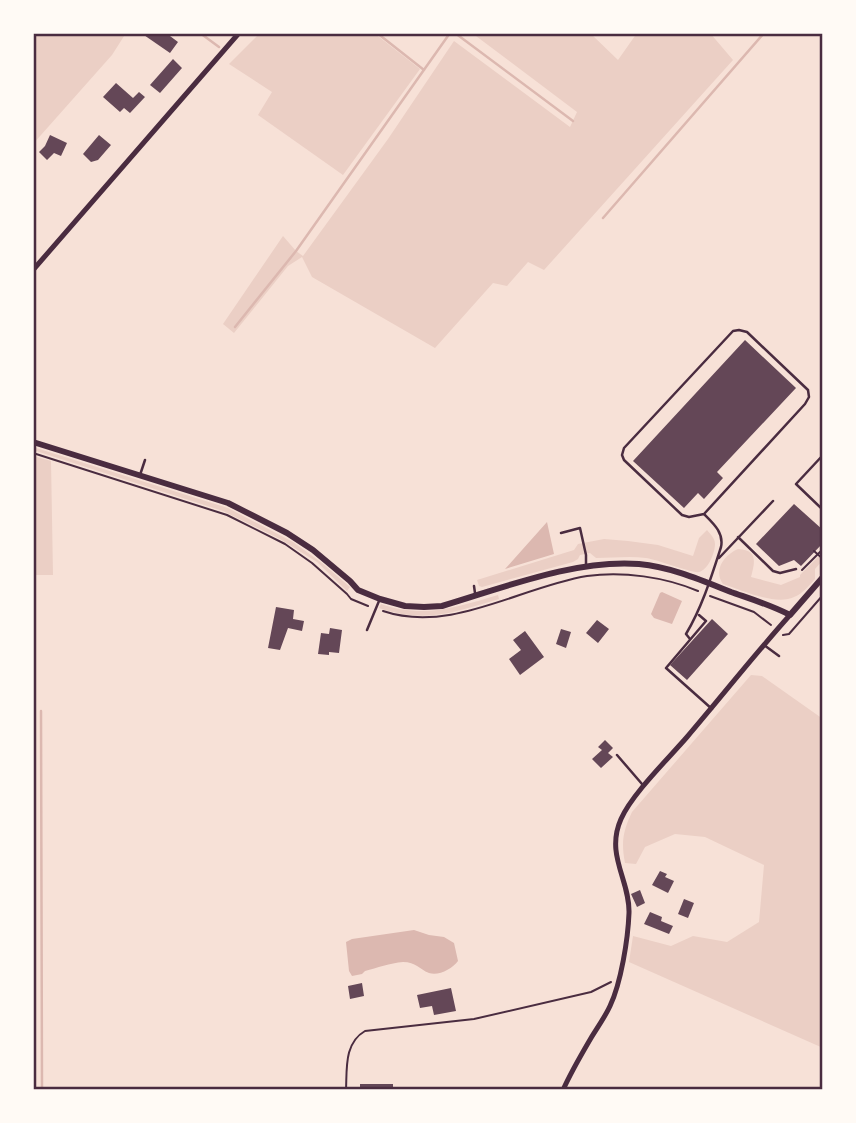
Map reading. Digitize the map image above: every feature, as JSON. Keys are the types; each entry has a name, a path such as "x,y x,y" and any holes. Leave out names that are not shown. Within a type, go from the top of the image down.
{"street":[{"path":"33,270 239,33"},
{"path":"33,442 228,503 272,524 313,550 358,590 405,606 442,606 586,566 640,564 663,568 709,583 790,615"},
{"path":"563,1090 610,1006 625,950 629,900 618,862 616,833 621,818 644,787 823,577"}],"lane":[{"path":"738,330 747,332 756,340 808,390 809,397 704,514 689,517 682,515 624,460 622,455 624,448 696,370 733,331 738,330"},
{"path":"823,455 796,484 823,510"},
{"path":"139,475 145,460"},
{"path":"717,560 773,501"},
{"path":"691,639 686,634 706,594 722,540 720,533 704,514"},
{"path":"561,533 580,528 586,566"},
{"path":"738,537 773,571 780,573 796,569"},
{"path":"474,586 476,596"},
{"path":"368,630 380,599"},
{"path":"698,614 706,621 666,668 712,709"},
{"path":"764,645 779,656"},
{"path":"617,755 644,787"}],"path":[{"path":"33,453 227,515 285,544 312,563 351,599 405,617 438,618 588,576 640,576 675,583 706,594 754,612 770,624"},
{"path":"796,569 802,571 823,549"},
{"path":"814,551 823,559"},
{"path":"782,634 789,635 823,595"},
{"path":"346,1090 349,1052 354,1039 365,1031 474,1019 597,990 619,977"}],"shaded area":[{"path":"33,33 126,33 112,55 33,144"},
{"path":"260,33 374,33 420,69 343,175 258,115 272,92 229,64"},
{"path":"472,33 590,33 618,60 637,33 710,33 733,60 544,270 528,262 507,286 493,283 435,348 312,277 302,257 288,266 234,333 223,324 283,236 303,256 388,139 454,41 570,127 577,112"},
{"path":"33,447 228,508 293,542 350,587 347,591 317,562 280,539 223,511 33,450"},
{"path":"33,456 51,461 53,575 33,575"},
{"path":"547,522 554,554 505,569"},
{"path":"707,530 714,540 715,548 708,565 699,572 646,558 596,558 590,553 580,555 573,562 482,587 477,580 574,550 578,544 604,539 658,545 693,556 699,538"},
{"path":"738,549 749,552 754,558 751,577 781,585 800,577 823,552 823,560 815,569 815,579 808,587 794,597 778,600 723,584 720,568 728,555"},
{"path":"662,592 682,601 672,624 654,618 651,614"},
{"path":"498,595 499,599 426,616 379,608 381,604 412,611 440,610"},
{"path":"751,675 762,676 823,719 823,1048 629,962 633,936 671,946 693,936 727,942 759,922 764,865 705,837 675,834 645,847 636,864 625,863 623,849 625,831 632,812"},
{"path":"414,930 444,937 454,943 458,961 437,974 403,962 352,976 346,942"}],"building":[{"path":"141,33 166,33 178,42 170,53"},
{"path":"173,59 182,68 160,93 150,85"},
{"path":"116,83 133,98 139,92 145,97 130,113 124,108 120,112 103,97"},
{"path":"50,135 67,143 61,156 54,153 47,160 39,152"},
{"path":"99,135 111,145 98,160 91,162 83,154"},
{"path":"745,340 796,388 717,472 723,478 704,499 698,493 684,508 633,461"},
{"path":"794,504 823,530 823,543 801,566 794,560 779,566 756,544"},
{"path":"276,607 294,610 293,619 304,621 302,631 288,628 280,650 268,648"},
{"path":"712,619 728,634 687,680 670,665"},
{"path":"597,620 609,629 598,643 586,633"},
{"path":"330,628 342,630 339,653 318,654 321,633 329,634"},
{"path":"561,629 571,632 566,648 556,644"},
{"path":"525,631 544,657 520,675 509,659 521,650 513,640"},
{"path":"605,740 613,748 608,753 613,757 601,768 592,759 602,750 598,747"},
{"path":"660,871 674,881 668,893 652,885"},
{"path":"640,890 645,903 637,907 631,894"},
{"path":"684,899 694,903 688,918 678,914"},
{"path":"650,912 673,926 669,934 644,924"},
{"path":"362,983 364,996 350,999 348,986"},
{"path":"451,988 456,1011 434,1015 432,1006 420,1008 417,995"},
{"path":"360,1084 393,1084 393,1090 360,1090"}],"waterway":[{"path":"200,33 219,47"},
{"path":"377,33 424,70"},
{"path":"235,327 296,251 450,33"},
{"path":"455,33 573,121"},
{"path":"603,218 764,33"},
{"path":"41,711 42,1090"}]}
